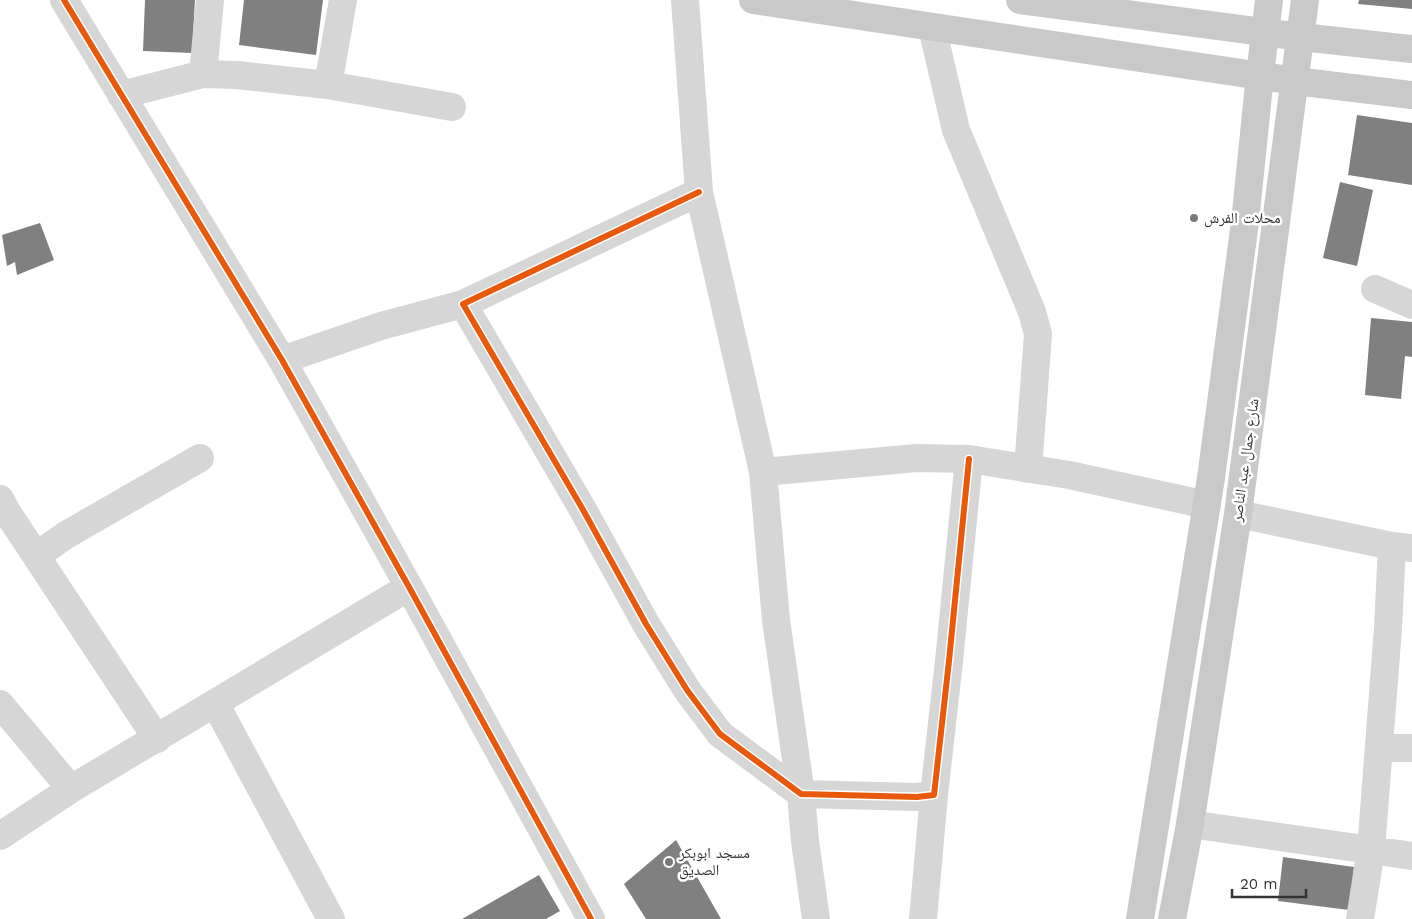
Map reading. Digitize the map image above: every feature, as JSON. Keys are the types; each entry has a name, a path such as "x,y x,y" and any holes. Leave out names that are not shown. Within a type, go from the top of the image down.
{"main road":[{"path":"754,0 1295,81 1412,96"},
{"path":"1020,0 1412,50"},
{"name":"شارع جمال عبد الناصر","path":"1140,919 1207,505 1245,222 1269,0"},
{"name":"شارع جمال عبد الناصر","path":"1172,919 1190,824 1238,514 1305,0"}],"street":[{"path":"64,0 282,360 591,919"},
{"path":"203,74 210,0"},
{"path":"328,85 343,0"},
{"path":"685,0 699,192 763,472 776,620 801,794 805,841 816,919"},
{"path":"932,27 956,130 1032,312 1038,334 1028,469"},
{"path":"121,95 203,74 237,75 328,85 452,107"},
{"path":"282,360 381,326 463,304 699,192"},
{"path":"1375,289 1412,305"},
{"path":"463,304 582,508 646,624 688,690 720,734 801,794 916,797 934,795"},
{"path":"36,556 74,531 200,458"},
{"path":"763,472 918,458 969,459 1069,475 1207,505"},
{"path":"923,919 969,459"},
{"path":"0,499 157,739"},
{"path":"1238,514 1402,547 1388,628 1371,850 1360,919"},
{"path":"0,836 71,789 409,587"},
{"path":"215,703 331,919"},
{"path":"0,704 71,789"},
{"path":"1380,748 1412,748"},
{"path":"1190,824 1412,856"}],"building":[{"path":"145,0 195,0 192,53 143,51"},
{"path":"244,0 323,0 316,55 239,45"},
{"path":"1359,0 1412,0 1412,9 1358,4"},
{"path":"1357,115 1412,123 1412,185 1348,175"},
{"path":"1340,182 1373,190 1357,266 1323,258"},
{"path":"40,223 54,260 17,275 15,262 7,266 2,235"},
{"path":"1371,318 1412,322 1412,357 1405,356 1401,399 1365,395"},
{"name":"مسجد ابوبكر الصديق","path":"676,840 721,919 646,919 624,884"},
{"path":"1283,857 1354,867 1349,910 1278,901"},
{"path":"539,875 560,911 546,919 462,919"}],"cycle path":[{"path":"64,0 282,360 591,919"},
{"path":"699,192 463,304 582,508 646,624 687,690 720,734 801,794 917,797 934,795 969,459"}],"place":[{"name":"محلات الفرش","path":"1194,218"},
{"name":"مسجد ابوبكر الصديق","path":"669,862"}]}
